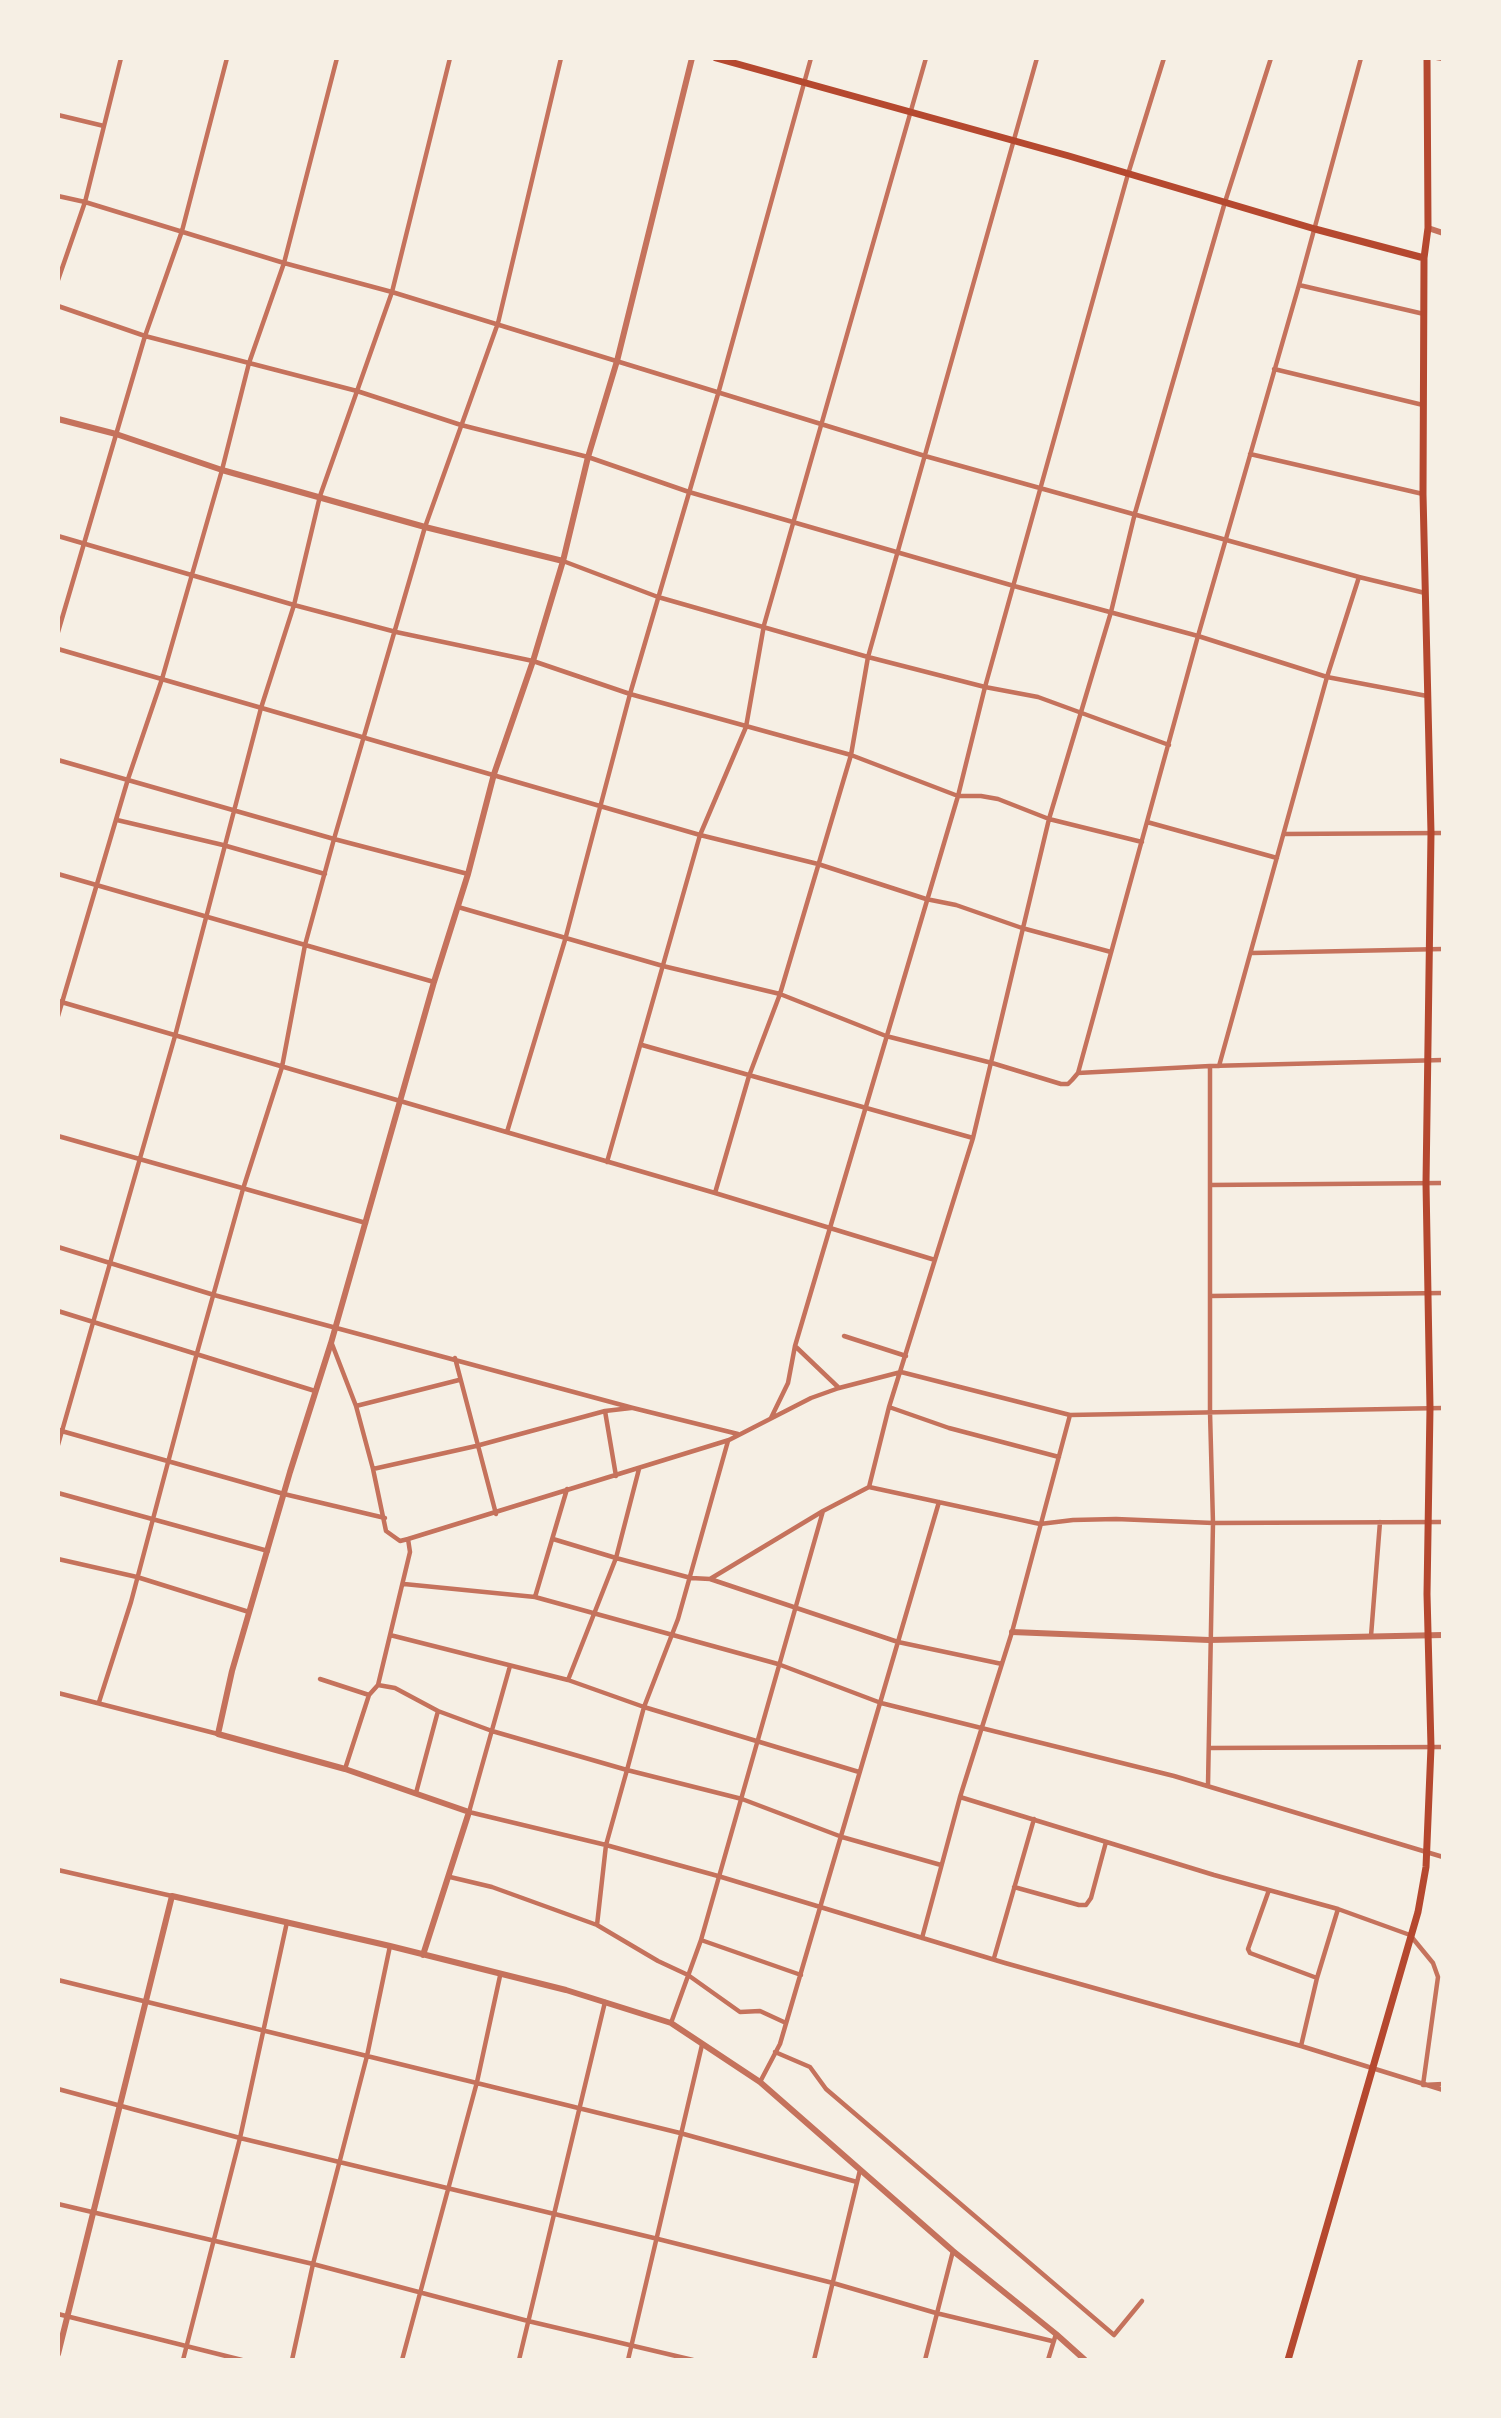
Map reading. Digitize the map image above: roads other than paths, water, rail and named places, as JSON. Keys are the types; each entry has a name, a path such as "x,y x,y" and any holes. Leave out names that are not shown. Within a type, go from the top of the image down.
{"main road":[{"path":"716,58 1424,258"},
{"path":"1288,2360 1418,1912 1426,1867 1432,1747 1428,1522 1430,1408 1426,1293 1431,833 1423,494 1427,58"}],"street":[{"path":"58,280 85,202 121,58"},
{"path":"58,632 145,336 182,231 227,58"},
{"path":"58,1016 128,779 162,679 222,470 249,363 284,263 337,58"},
{"path":"58,1445 175,1036 223,845 293,605 320,496 392,292 450,58"},
{"path":"99,1702 137,1577 243,1189 282,1067 305,945 334,839 425,527 498,323 561,58"},
{"path":"218,1734 232,1671 336,1326 433,982 468,874 494,774 533,661 563,561 588,457 617,361 692,58"},
{"path":"507,1132 565,940 630,694 718,394 811,58"},
{"path":"607,1163 700,835 746,727 764,625 926,58"},
{"path":"715,1193 749,1076 780,994 851,755 868,657 1037,58"},
{"path":"771,1418 788,1383 795,1346 958,796 985,687 1128,174 1164,58"},
{"path":"869,1487 889,1407 973,1138 1049,819 1111,612 1135,513 1225,202 1271,58"},
{"path":"457,907 565,940 780,994 886,1036 1068,1084 1079,1073 1198,636 1315,229 1361,58"},
{"path":"1437,58 1443,59"},
{"path":"58,115 104,126"},
{"path":"58,197 85,202 284,263 498,323 718,394 925,456 1359,577 1426,593"},
{"path":"1427,228 1443,233"},
{"path":"1299,285 1424,314"},
{"path":"58,306 145,336 357,391 461,425 588,457 689,492 1198,636 1327,677 1427,696"},
{"path":"1274,369 1424,405"},
{"path":"58,419 116,434 222,470 425,527 563,561 659,597 868,657 985,687 1038,697 1168,745"},
{"path":"1250,454 1423,494"},
{"path":"58,536 293,605 396,632 533,661 630,694 851,755 958,796 981,796 1013,803 1049,819 1142,842"},
{"path":"1219,1066 1327,677 1359,577"},
{"path":"58,649 700,835 818,864 956,905 1022,928 1111,952"},
{"path":"58,760 334,839 468,874"},
{"path":"117,820 223,845 324,874"},
{"path":"1147,822 1277,858"},
{"path":"1284,834 1443,833"},
{"path":"58,874 433,982"},
{"path":"1251,953 1443,949"},
{"path":"60,1002 400,1100 935,1260"},
{"path":"642,1045 973,1138"},
{"path":"1079,1073 1210,1066 1443,1060"},
{"path":"1208,1785 1213,1522 1210,1412 1210,1066"},
{"path":"58,1136 366,1223"},
{"path":"1210,1185 1443,1183"},
{"path":"58,1247 214,1295 738,1434"},
{"path":"1210,1296 1443,1293"},
{"path":"58,1311 315,1391"},
{"path":"844,1336 906,1356"},
{"path":"331,1343 356,1406 386,1531 400,1541 496,1514 566,1489 729,1440 811,1398 901,1372 1070,1415 1443,1408"},
{"path":"795,1346 839,1388"},
{"path":"455,1358 496,1514"},
{"path":"356,1406 459,1380"},
{"path":"889,1407 949,1428 1059,1457"},
{"path":"373,1469 476,1446 605,1411 633,1408"},
{"path":"605,1411 616,1476"},
{"path":"922,1938 960,1797 1012,1632 1070,1415"},
{"path":"60,1431 284,1494 385,1518"},
{"path":"597,1925 606,1845 644,1707 691,1578 729,1440"},
{"path":"568,1681 616,1558 639,1469"},
{"path":"710,1580 823,1511 869,1487 1040,1524 1073,1520 1443,1522"},
{"path":"536,1597 566,1489"},
{"path":"58,1493 268,1551"},
{"path":"760,2082 775,2052 801,1975 939,1502"},
{"path":"671,2023 701,1940 823,1511"},
{"path":"1371,1636 1380,1522"},
{"path":"345,1769 369,1695 378,1685 409,1561 408,1539"},
{"path":"553,1539 691,1578 710,1580 898,1642 1002,1664"},
{"path":"58,1559 137,1577 249,1612"},
{"path":"404,1584 536,1597 778,1664 881,1703 1208,1785 1443,1857"},
{"path":"1012,1632 1209,1640 1443,1635"},
{"path":"390,1634 568,1681 644,1707 859,1772"},
{"path":"423,1955 450,1877 510,1667"},
{"path":"320,1679 369,1695"},
{"path":"378,1685 395,1688 439,1711 492,1731 627,1770 743,1798 842,1837 941,1865"},
{"path":"58,1693 345,1769 469,1812 606,1845 718,1876 1443,2090"},
{"path":"416,1793 439,1711"},
{"path":"1209,1748 1443,1747"},
{"path":"960,1797 1214,1875 1338,1909 1410,1935 1441,1977 1423,2085"},
{"path":"994,1958 1034,1819"},
{"path":"1014,1887 1086,1905 1091,1898 1106,1842"},
{"path":"58,1870 390,1946 605,2001 671,2023 760,2082 953,2251 1085,2360"},
{"path":"450,1877 492,1887 597,1925 658,1961 688,1975 740,2012 761,2011 786,2023"},
{"path":"1269,1890 1248,1949 1250,1953 1317,1978"},
{"path":"58,2354 172,1896"},
{"path":"1301,2046 1317,1978 1338,1909"},
{"path":"183,2360 240,2138 287,1922"},
{"path":"701,1940 801,1975"},
{"path":"292,2360 313,2264 367,2056 390,1946"},
{"path":"402,2360 477,2081 500,1976"},
{"path":"58,1980 477,2081 857,2182"},
{"path":"519,2360 605,2001"},
{"path":"628,2360 702,2045"},
{"path":"775,2052 810,2067 826,2089 1114,2335 1142,2301"},
{"path":"1423,2085 1443,2084"},
{"path":"58,2089 240,2138 658,2239 833,2284 936,2314 1054,2337"},
{"path":"814,2360 860,2169"},
{"path":"58,2204 313,2264 528,2321 693,2360"},
{"path":"925,2360 953,2251"},
{"path":"58,2314 242,2360"},
{"path":"1048,2360 1054,2337"}]}
